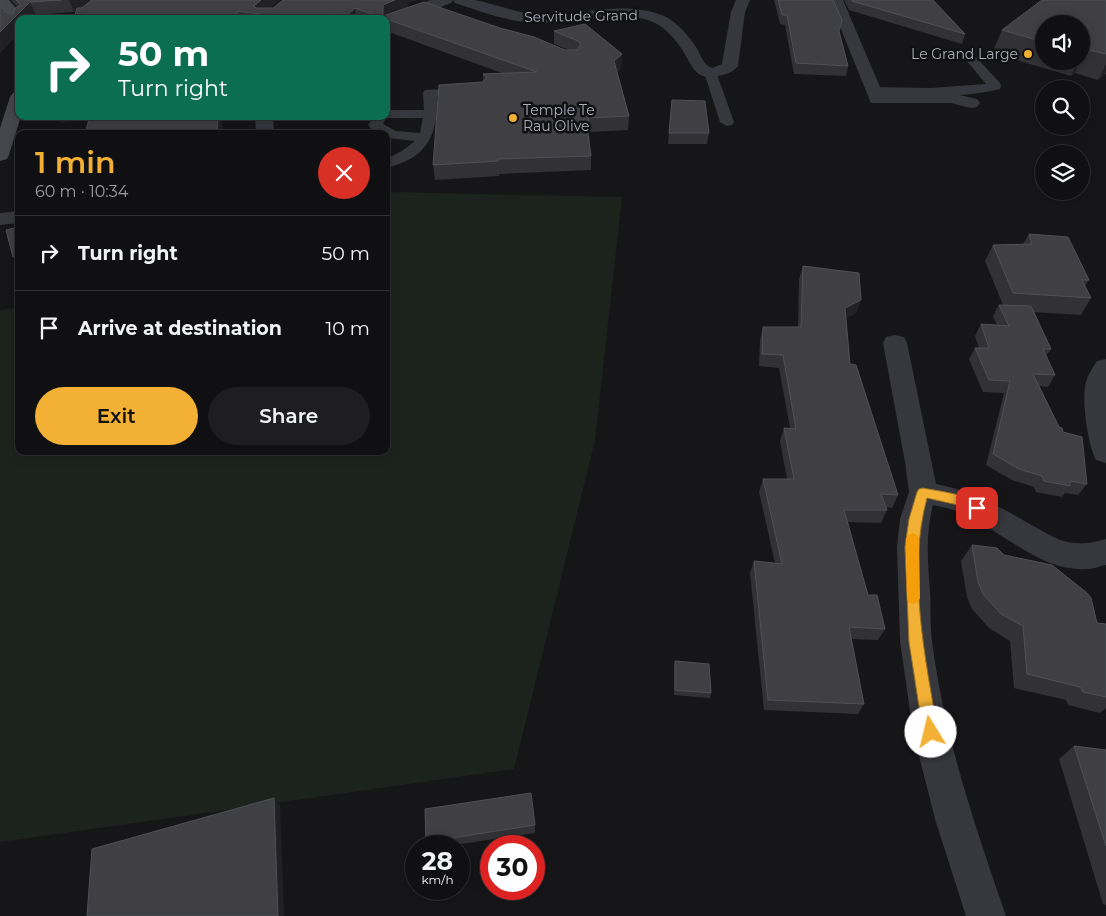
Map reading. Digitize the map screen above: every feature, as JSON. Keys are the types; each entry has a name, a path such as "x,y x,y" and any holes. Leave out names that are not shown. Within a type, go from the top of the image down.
{"main road":[{"path":"1,0 15,16"},
{"path":"0,155 6,120 15,104"}],"street":[{"name":"Servitude Grand","path":"460,0 522,18 547,19 617,13 640,14 660,19 666,22 688,48 700,68 710,72"},
{"path":"710,72 722,71 730,66 738,12 743,0"},
{"path":"836,0 877,99 951,98 971,103"},
{"path":"390,22 426,7 445,7"},
{"path":"0,219 15,217"},
{"path":"895,343 919,462 923,492 915,519 912,547 916,642 931,732 954,820 986,916"},
{"path":"1102,375 1099,423 1106,453"},
{"path":"923,492 965,502 1040,544 1062,554 1082,557 1098,556 1106,552"}],"lane":[{"path":"873,91 896,93 973,90 995,86 973,61"},
{"path":"710,72 727,122"},
{"path":"390,163 402,159 420,144 429,127 430,93 479,91"},
{"path":"390,114 429,114"},
{"path":"378,120 375,125 384,130"},
{"path":"390,133 424,137"}],"shaded area":[{"path":"390,192 622,197 595,440 514,769 0,842 0,310 15,308 15,455 390,455"}],"building":[{"path":"16,0 61,0 30,2 0,32 0,5 6,12 13,14 15,8 20,6"},
{"path":"92,0 261,0 254,6 256,8 273,8 283,0 395,0 383,5 383,15 375,15 355,8 347,15 267,15 237,11 237,15 75,15 77,8 82,8"},
{"path":"778,0 833,0 842,20 839,31 848,66 796,63 787,15 782,15"},
{"path":"933,0 965,34 852,1"},
{"path":"1042,0 1106,0 1106,54 1090,50 1090,15 1035,15 1035,39 1002,30"},
{"path":"424,2 500,28 534,37 565,50 577,50 581,44 554,31 585,24 622,54 614,61 629,116 588,118 589,121 586,121 591,156 498,159 498,161 433,165 439,85 483,82 487,77 483,74 537,72 390,20 390,15 386,15"},
{"path":"672,100 705,101 709,133 669,133"},
{"path":"89,120 218,120 217,130 86,130"},
{"path":"15,228 15,256 13,257 6,230"},
{"path":"1029,234 1068,237 1089,280 1082,280 1091,298 1013,293 993,245 1032,244"},
{"path":"803,266 859,273 861,300 845,308 850,364 856,365 898,495 881,494 887,510 844,510 868,595 877,595 885,629 849,627 864,704 768,700 754,561 782,564 763,479 794,479 784,428 796,429 783,355 762,354 763,327 801,327"},
{"path":"999,305 1031,306 1051,349 1043,349 1055,375 1033,374 1059,427 1062,428 1063,432 1082,437 1087,484 1070,481 1070,486 1044,481 1042,476 1019,469 993,454 1010,381 989,380 975,348 989,348 981,324 1009,326"},
{"path":"972,545 997,548 1004,555 1052,565 1087,593 1091,598 1097,623 1106,624 1106,697 1083,692 1080,687 1027,674 1023,626 1001,614 983,594 978,582"},
{"path":"675,661 709,664 711,693 675,690"},
{"path":"1074,746 1106,750 1106,846"},
{"path":"531,793 535,825 470,835 426,835 425,809"},
{"path":"274,798 278,916 87,916 92,849"}],"slow traffic":[{"path":"913,539 913,598"}],"place":[{"name":"Le Grand Large","path":"1028,54"},
{"name":"Temple Te Rau Olive","path":"513,118"}],"route":[{"path":"931,732 916,642 912,580 912,547 915,519 923,492 965,502 977,508"}]}
